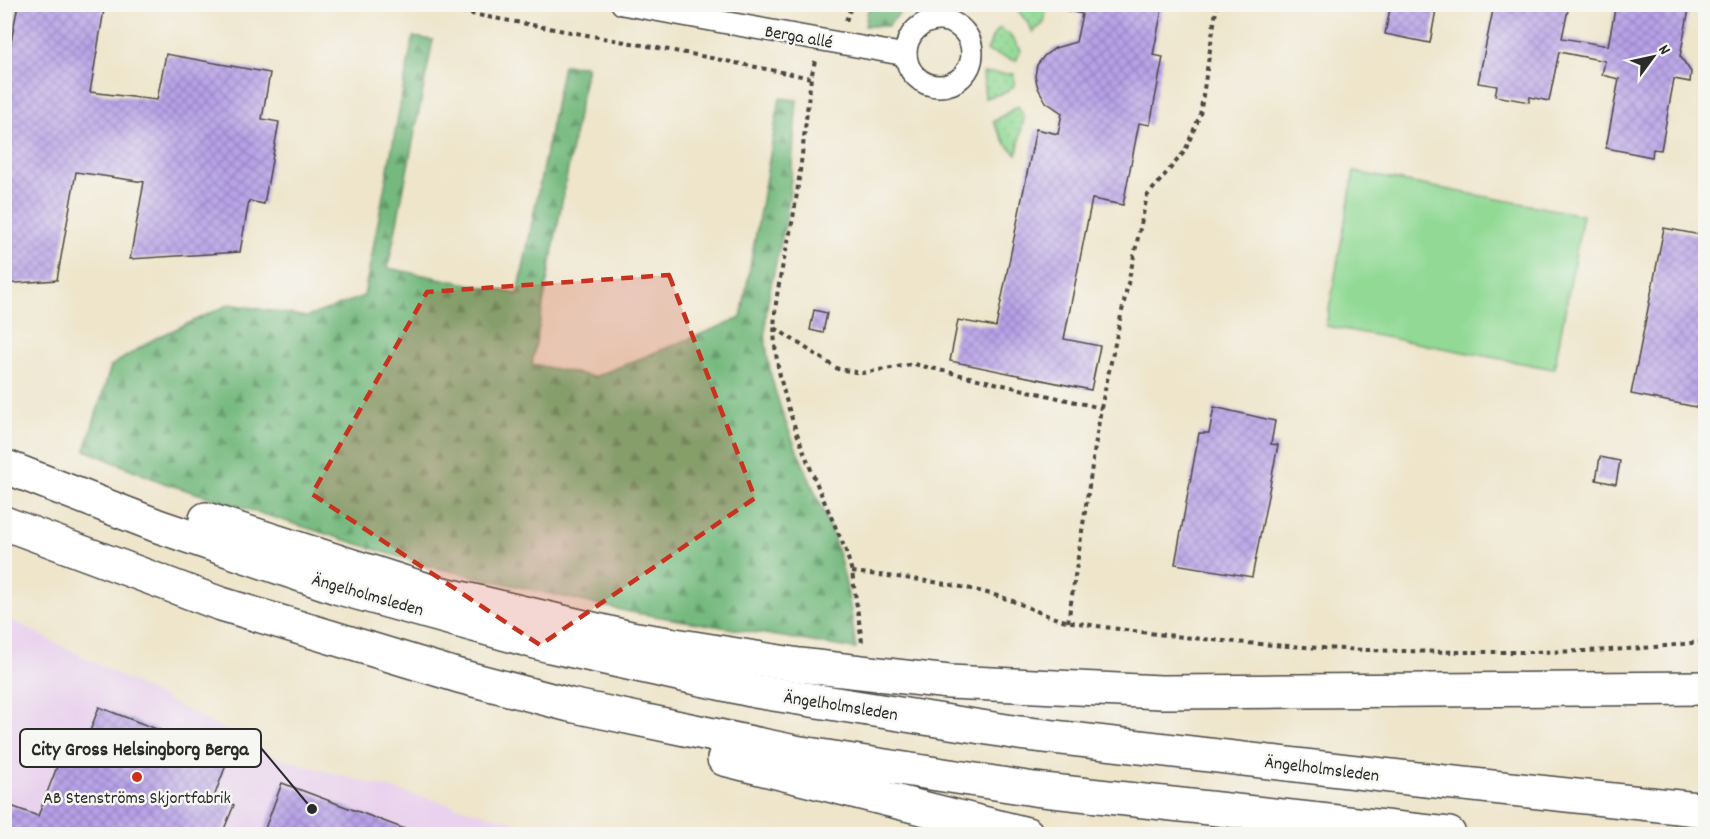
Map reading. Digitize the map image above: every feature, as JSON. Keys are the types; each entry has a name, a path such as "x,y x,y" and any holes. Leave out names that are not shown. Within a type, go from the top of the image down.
{"highway":[{"path":"4,454 427,590 631,638 799,665 949,682 1161,692 1706,688"},
{"name":"Ängelholmsleden","path":"4,466 158,526 336,587 550,646 755,692 1018,733 1706,810"},
{"path":"4,522 57,544 218,603 459,676 659,743 1027,834"},
{"path":"459,676 570,705 795,752 1034,789 1449,834"}],"street":[{"name":"Berga allé","path":"622,4 906,55"}],"path":[{"path":"417,4 811,78 793,217 775,311 775,344 784,391 812,471 846,551 852,572 862,642"},
{"path":"845,22 852,4"},
{"path":"1068,622 1101,408 1147,196 1185,151 1200,115 1217,4"},
{"path":"775,327 838,369 862,373 914,364 1101,408"},
{"path":"852,572 940,581 1004,598 1068,622 1151,634 1268,645 1419,652 1550,652 1665,647 1706,641"}],"highlighted area":[{"path":"669,275 755,498 540,645 312,494 427,292"}],"shaded area":[{"path":"4,616 281,759 559,834 5,834"}],"green space":[{"path":"869,4 907,5 888,26 865,26"},
{"path":"1018,5 1047,5 1044,23 1033,32 1015,7"},
{"path":"1000,28 1009,34 1021,50 1016,61 987,51 993,36"},
{"path":"413,37 433,40 388,268 518,294 563,65 587,66 532,364 594,377 741,318 780,98 797,100 792,174 783,234 766,312 766,344 775,392 840,558 850,603 856,649 630,612 428,566 164,483 85,450 111,366 154,339 230,304 307,317 364,296"},
{"path":"983,73 1014,74 1014,86 1007,92 985,98"},
{"path":"1018,106 1024,117 1017,154 1006,144 993,122"},
{"path":"1354,172 1583,215 1554,369 1326,326"}],"building":[{"path":"18,4 105,4 90,92 157,100 166,54 270,73 262,119 279,122 264,204 249,201 240,252 130,259 144,182 76,172 57,280 4,284 4,80"},
{"path":"1061,4 1163,4 1153,55 1163,57 1150,125 1139,123 1123,205 1092,199 1064,339 1100,346 1091,390 950,361 958,320 996,327 1036,129 1058,134 1062,113 1046,102 1038,88 1035,76 1037,65 1044,56 1055,48 1076,42 1082,14 1060,9"},
{"path":"1391,4 1437,4 1430,43 1385,34"},
{"path":"1616,4 1690,4 1680,56 1691,72 1690,82 1674,79 1661,150 1653,149 1652,157 1606,148 1619,79 1602,75 1605,61 1559,52 1549,101 1530,97 1529,102 1495,96 1497,86 1478,83 1494,5 1569,5 1562,38 1608,46"},
{"path":"1664,228 1706,236 1706,409 1631,394"},
{"path":"814,310 827,313 823,333 810,330"},
{"path":"1214,407 1275,421 1271,444 1278,445 1252,577 1175,564 1199,433 1209,433"},
{"path":"1600,457 1620,461 1616,484 1596,480"},
{"name":"AB Stenströms Skjortfabrik","path":"99,707 229,757 214,797 234,805 222,834 4,834 4,824 11,806 38,816 67,741 84,747"},
{"path":"282,783 418,834 263,834"}],"place":[{"name":"AB Stenströms Skjortfabrik","path":"137,777"},
{"name":"City Gross Helsingborg Berga","path":"312,809"}]}
